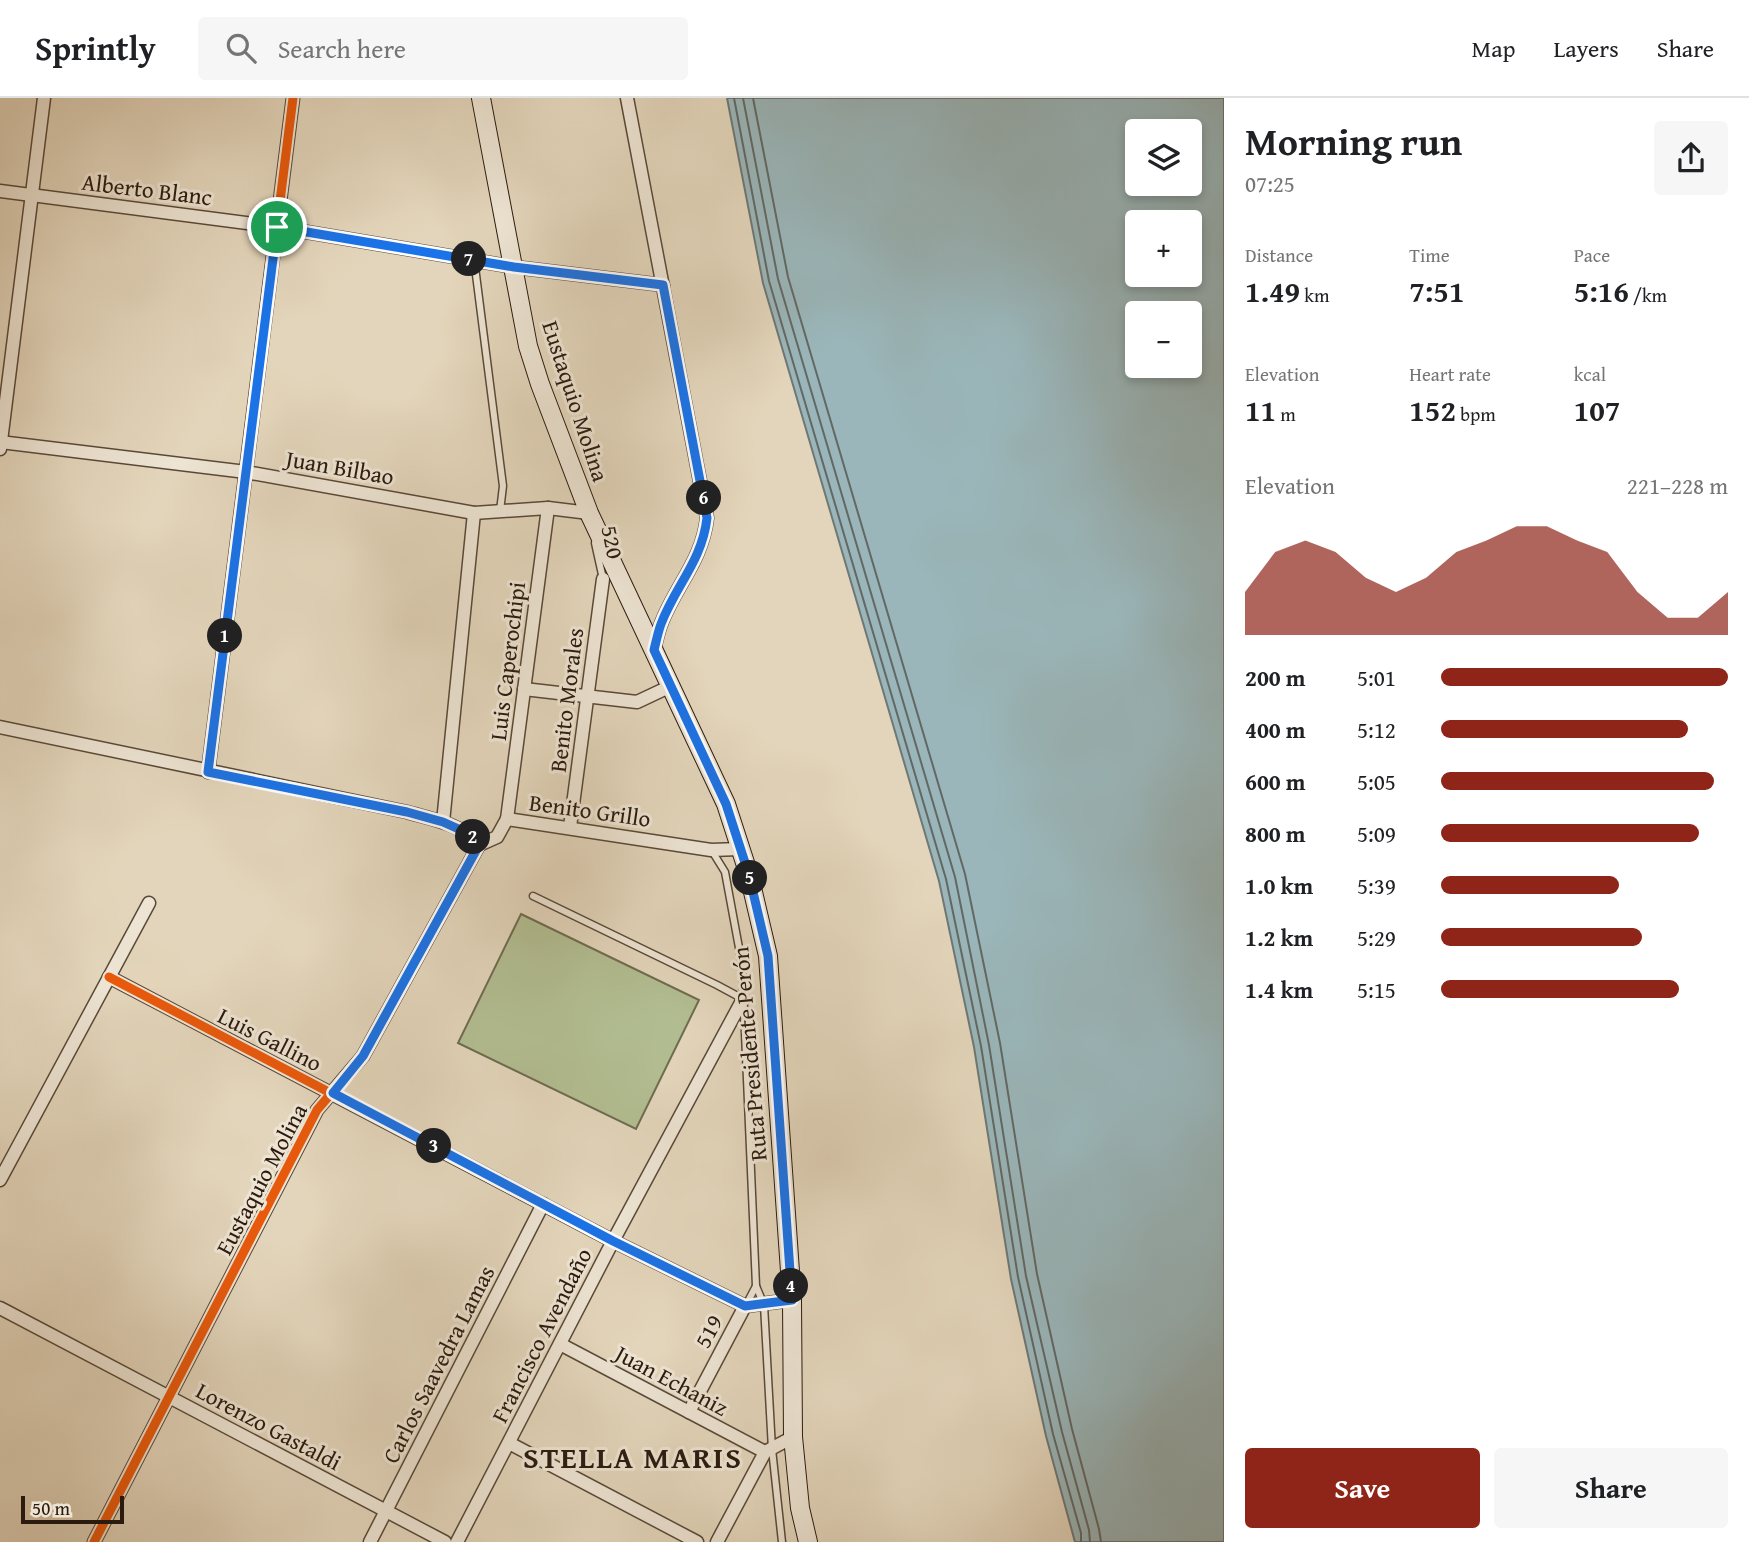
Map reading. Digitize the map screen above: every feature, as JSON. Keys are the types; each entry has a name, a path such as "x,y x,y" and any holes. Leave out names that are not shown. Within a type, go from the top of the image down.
{"main road":[{"name":"Eustaquio Molina","path":"481,98 532,359 589,513"},
{"name":"Ruta Presidente Perón","path":"589,513 726,804 768,956 792,1300 793,1437 800,1508 808,1542"}],"street":[{"path":"0,445 44,98"},
{"path":"208,772 293,98"},
{"path":"627,98 707,518 698,557 661,623 654,650"},
{"name":"Alberto Blanc","path":"0,191 277,227 514,267 663,285"},
{"name":"Juan Bilbao","path":"0,445 246,472 474,513 548,508 589,513"},
{"name":"Luis Caperochipi","path":"507,820 548,508"},
{"path":"443,822 474,513"},
{"name":"Benito Morales","path":"570,827 603,579"},
{"path":"524,689 637,702 671,686"},
{"path":"0,727 407,812 443,822 472,835 479,845"},
{"name":"Benito Grillo","path":"479,845 497,837 507,820 570,827 711,850 740,849"},
{"name":"Eustaquio Molina","path":"94,1542 317,1110 363,1056 479,845"},
{"path":"0,1180 149,903"},
{"name":"Luis Gallino","path":"109,977 613,1241 745,1306 792,1300"},
{"name":"Francisco Avendaño","path":"457,1542 613,1241 743,999"},
{"name":"Carlos Saavedra Lamas","path":"370,1542 543,1204"},
{"name":"519","path":"689,1412 745,1306"},
{"name":"Lorenzo Gastaldi","path":"0,1308 445,1542"},
{"name":"Juan Echaniz","path":"560,1344 689,1412 769,1450"},
{"path":"717,1542 769,1450 793,1437"},
{"path":"509,1443 697,1542"}],"lane":[{"path":"474,260 503,486 500,511"},
{"name":"520","path":"589,513 603,579"},
{"path":"711,850 725,872 742,964 756,1286 764,1305 769,1450 782,1542"},
{"path":"533,896 743,999"},
{"path":"745,1306 756,1286"}],"green space":[{"path":"521,914 699,1000 636,1129 458,1043"}],"water":[{"path":"727,98 1224,98 1224,1542 1075,1542 1046,1436 1011,1279 974,1047 939,881 763,283"}],"cycle path":[{"path":"208,772 293,98"},
{"path":"94,1542 317,1110 363,1056 479,845"},
{"path":"109,977 613,1241 745,1306 792,1300"}],"district":[{"name":"STELLA MARIS","path":"633,1457"}],"route":[{"path":"277,227 514,267 663,285 707,518 698,557 661,623 654,650 726,804 749,875 768,956 792,1300 745,1306 613,1241 333,1093 363,1056 479,845 472,835 443,822 407,812 208,772 277,227"}]}
